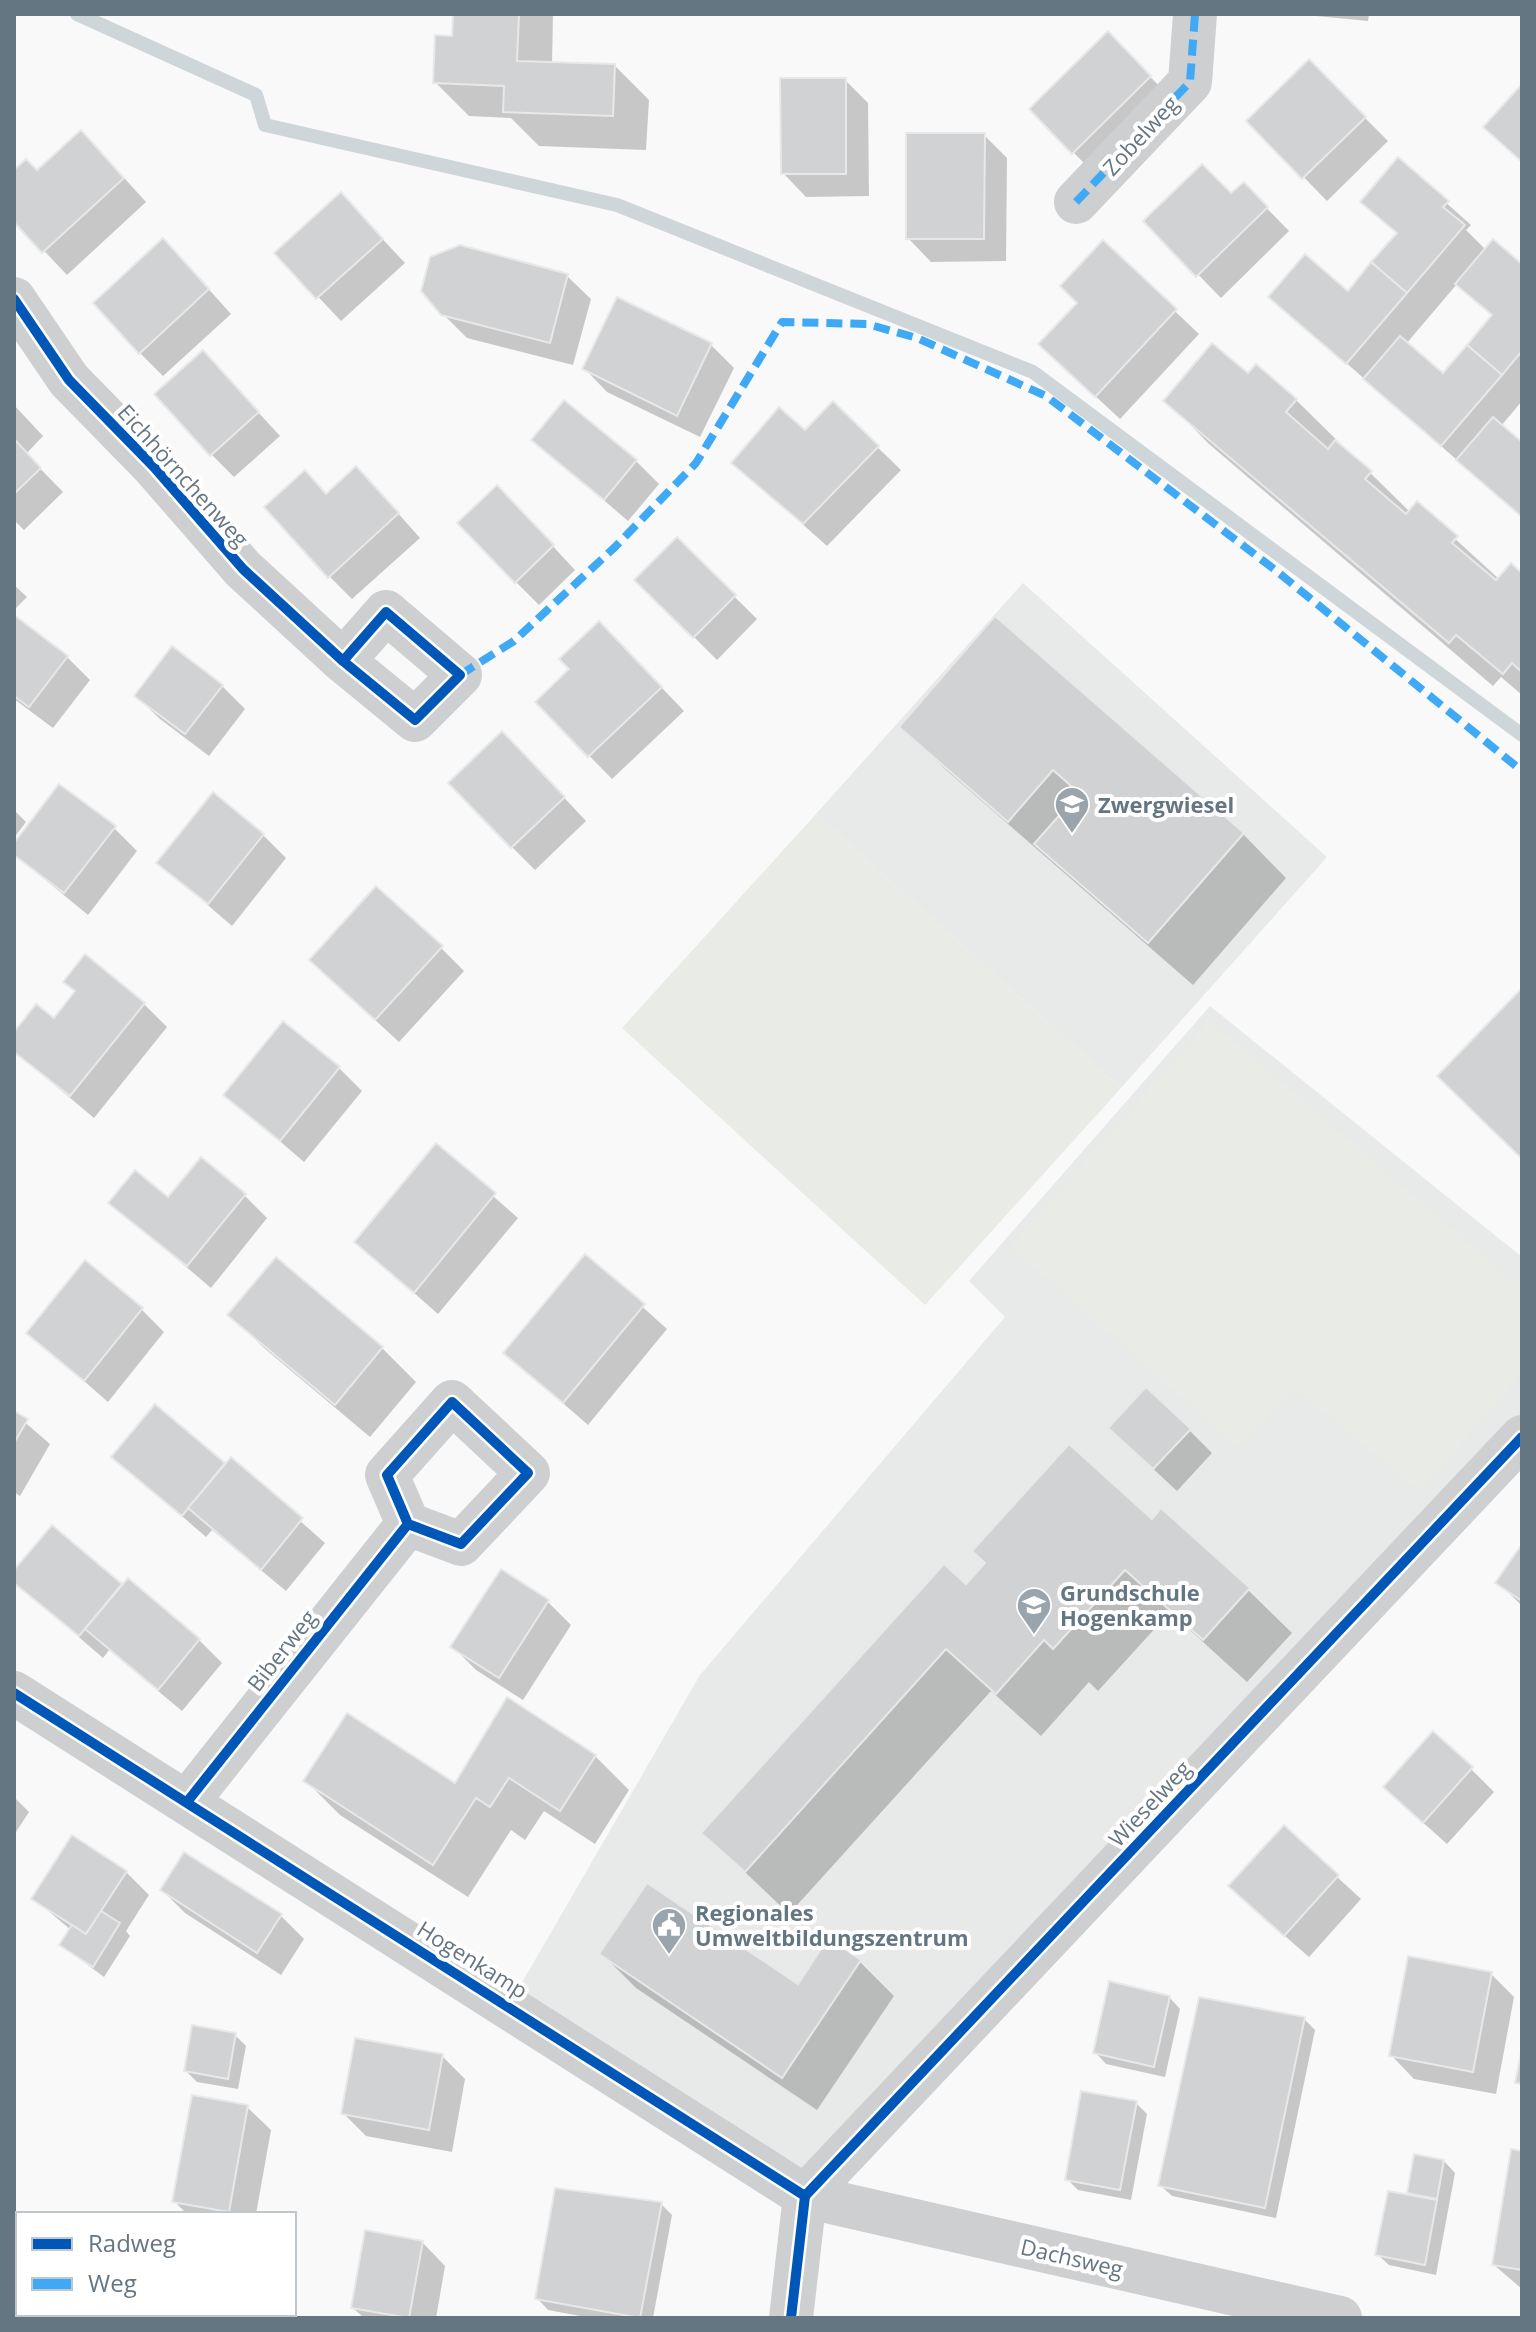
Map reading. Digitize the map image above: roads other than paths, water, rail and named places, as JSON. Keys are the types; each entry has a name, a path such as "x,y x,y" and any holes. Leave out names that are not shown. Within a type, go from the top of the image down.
{"street":[{"name":"Zobelweg","path":"1076,202 1190,82 1195,14"},
{"name":"Eichhörnchenweg","path":"14,299 69,380 154,467 243,569 343,661"},
{"name":"Wieselweg","path":"805,2196 1522,1437"},
{"name":"Biberweg","path":"187,1802 408,1524"},
{"name":"Hogenkamp","path":"14,1693 805,2196"},
{"path":"791,2318 805,2196"},
{"name":"Dachsweg","path":"805,2196 1340,2318"}],"waterway":[{"path":"77,14 256,95 265,125 617,205 1033,372 1522,735"}],"place":[{"name":"Zwergwiesel","path":"1072,835"},
{"name":"Grundschule Hogenkamp","path":"1034,1636"},
{"name":"Regionales Umweltbildungszentrum","path":"669,1956"}]}
